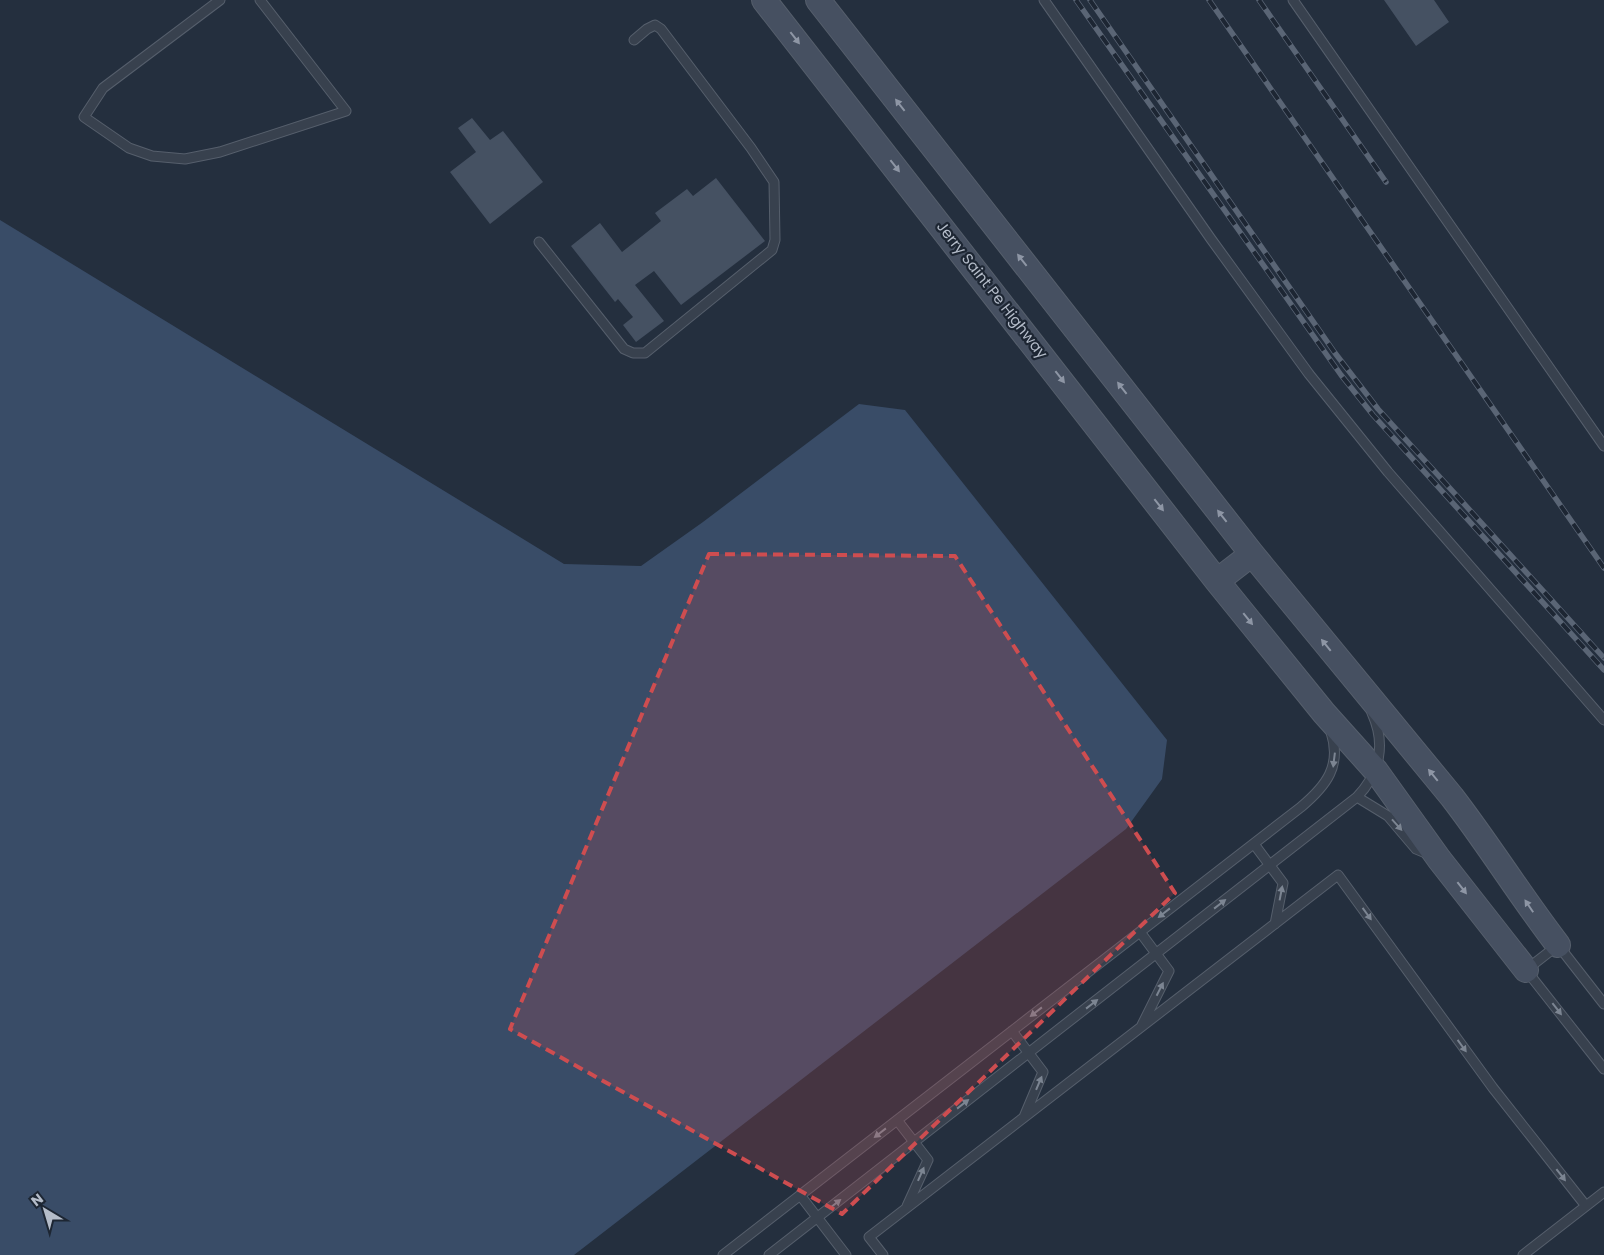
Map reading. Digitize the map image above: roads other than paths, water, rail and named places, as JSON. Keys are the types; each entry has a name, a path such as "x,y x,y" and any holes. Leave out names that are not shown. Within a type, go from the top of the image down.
{"main road":[{"name":"Jerry Saint Pe Highway","path":"764,0 1217,581 1324,712 1376,771 1439,859 1526,970"},
{"path":"818,0 1252,554 1478,831 1558,945"},
{"path":"1217,581 1252,554"}],"lane":[{"path":"220,0 104,88 84,117 129,148 152,156 185,159 220,152 346,110 260,0"},
{"path":"1044,0 1216,246 1309,374 1388,472 1604,720"},
{"path":"1293,0 1604,446"},
{"path":"539,242 624,349 633,354 645,353 772,250 775,240 774,182 752,148 661,29 654,25 634,40"},
{"path":"769,1255 1357,797 1370,782 1376,771 1380,750 1380,737 1376,723 1357,682"},
{"path":"723,1255 1313,797 1326,781 1335,758 1332,735 1324,712"},
{"path":"1357,797 1388,816 1416,849 1439,859"},
{"path":"1254,844 1282,883 1275,924"},
{"path":"883,1255 869,1237 1338,875 1493,1088 1586,1206"},
{"path":"1140,932 1169,971 1141,1028"},
{"path":"1604,1004 1558,945 1526,970 1604,1069"},
{"path":"1012,1030 1044,1072 1024,1117"},
{"path":"897,1120 928,1160 906,1209"},
{"path":"1523,1255 1604,1192"},
{"path":"800,1195 846,1255"}],"water":[{"path":"0,220 564,564 641,566 703,522 859,404 905,410 1167,740 1162,779 1126,829 574,1255 0,1255"}],"railway":[{"path":"1076,0 1341,375 1373,415 1604,670"},
{"path":"1090,0 1335,353 1378,409 1604,658"},
{"path":"1209,0 1604,568"},
{"path":"1259,0 1386,182"}]}
